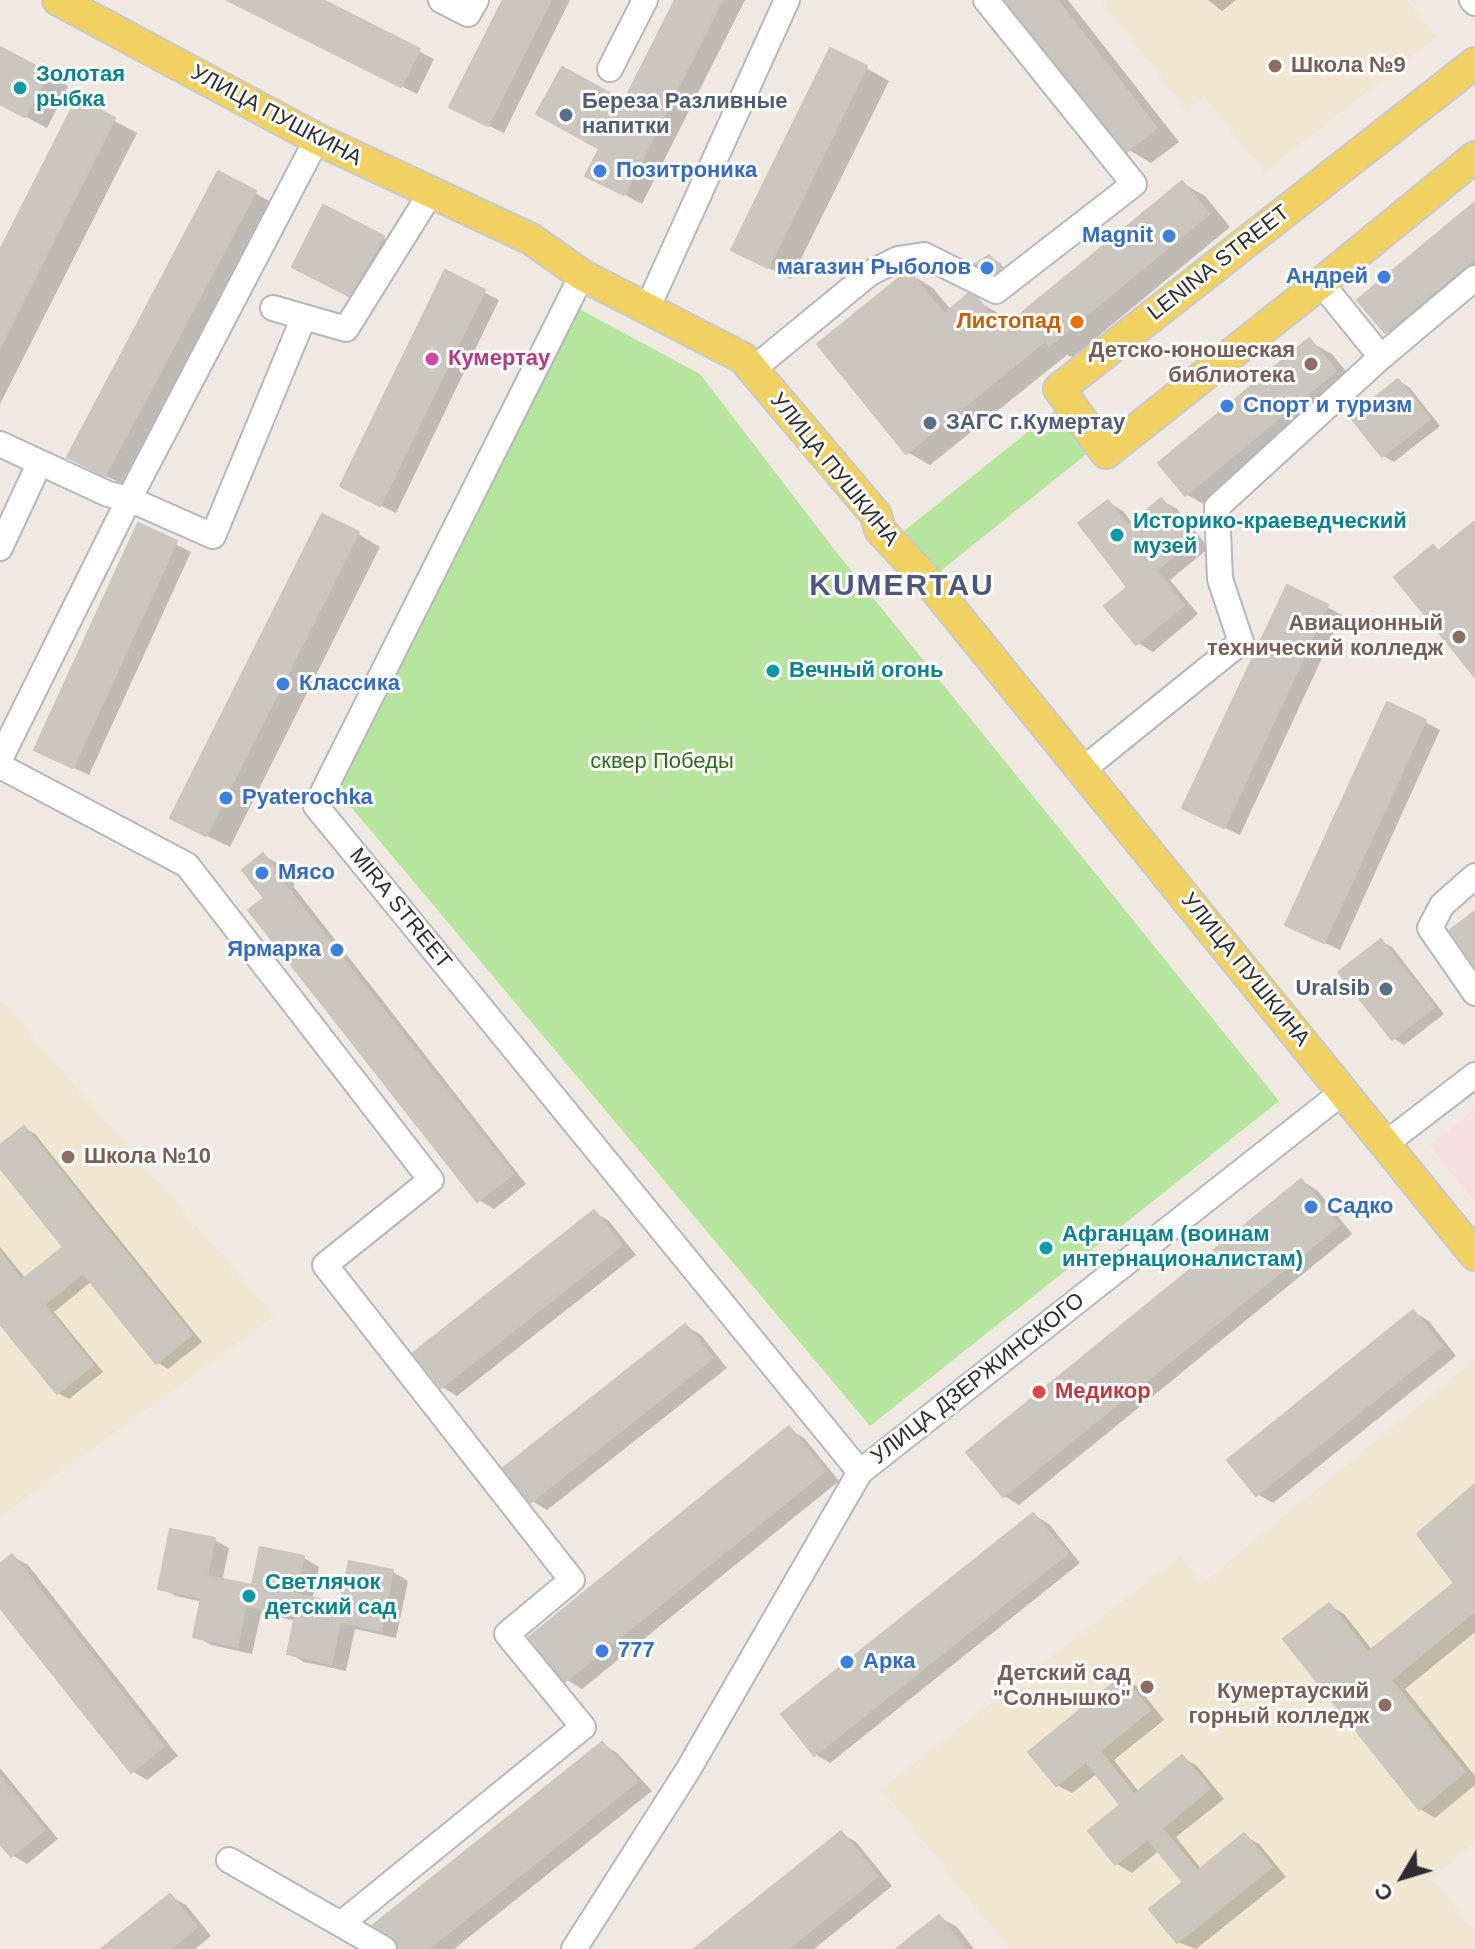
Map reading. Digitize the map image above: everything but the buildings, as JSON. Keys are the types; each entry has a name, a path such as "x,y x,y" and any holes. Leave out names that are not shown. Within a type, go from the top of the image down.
{"main road":[{"name":"УЛИЦА ПУШКИНА","path":"58,0 317,139 531,239 582,275 743,358 876,515 880,530 935,589 1475,1255"},
{"name":"LENINA STREET","path":"1475,63 1059,389 1106,453 1475,157"}],"street":[{"path":"441,0 468,14 476,0"},
{"path":"610,69 645,0"},
{"path":"647,309 786,0"},
{"path":"752,370 870,273 898,259 924,255 996,291 1134,184 986,0"},
{"path":"0,759 129,499 317,139"},
{"path":"273,308 346,329 430,194"},
{"name":"MIRA STREET","path":"582,275 316,806 860,1472"},
{"path":"1081,771 1241,642 1220,579 1217,507 1381,357 1475,278"},
{"path":"1321,283 1381,357"},
{"path":"0,444 108,494 129,499 213,536 303,319"},
{"path":"0,548 39,464"},
{"path":"0,766 187,865 431,1180 325,1265 572,1580 507,1634 583,1727 342,1923"},
{"path":"1475,876 1442,905 1430,928 1475,993"},
{"path":"1385,1144 1475,1075"},
{"name":"УЛИЦА ДЗЕРЖИНСКОГО","path":"574,1949 688,1770 860,1472 1344,1091"},
{"path":"229,1860 384,1949"}],"shaded area":[{"name":"Школа №9","path":"1101,0 1407,0 1436,37 1264,172 1204,96 1186,110"},
{"name":"Школа №10","path":"0,999 274,1316 0,1516"},
{"path":"1475,1109 1475,1202 1430,1146"},
{"path":"1475,1360 1475,1842 1431,1878 1475,1932 1475,1949 1009,1949 882,1789 1181,1556 1202,1584"}],"green space":[{"name":"сквер Победы","path":"570,304 700,374 837,553 1279,1101 870,1426 331,783"},
{"path":"1054,411 1088,453 938,573 904,531"}],"place":[{"name":"Школа №9","path":"1275,66"},
{"name":"Золотая рыбка","path":"20,88"},
{"name":"Береза Разливные напитки","path":"566,115"},
{"name":"Позитроника","path":"600,171"},
{"name":"Magnit","path":"1169,236"},
{"name":"магазин Рыболов","path":"987,268"},
{"name":"Андрей","path":"1384,277"},
{"name":"Листопад","path":"1077,322"},
{"name":"Кумертау","path":"432,359"},
{"name":"Детско-юношеская библиотека","path":"1311,364"},
{"name":"Спорт и туризм","path":"1227,406"},
{"name":"ЗАГС г.Кумертау","path":"930,423"},
{"name":"Историко-краеведческий музей","path":"1117,535"},
{"name":"Авиационный технический колледж","path":"1459,637"},
{"name":"Вечный огонь","path":"773,671"},
{"name":"Классика","path":"283,684"},
{"name":"Pyaterochka","path":"226,798"},
{"name":"Мясо","path":"262,873"},
{"name":"Ярмарка","path":"337,950"},
{"name":"Uralsib","path":"1386,989"},
{"name":"Школа №10","path":"68,1157"},
{"name":"Садко","path":"1311,1207"},
{"name":"Афганцам (воинам интернационалистам)","path":"1046,1248"},
{"name":"Медикор","path":"1039,1392"},
{"name":"Светлячок детский сад","path":"249,1596"},
{"name":"777","path":"602,1651"},
{"name":"Арка","path":"847,1662"},
{"name":"Детский сад \"Солнышко\"","path":"1147,1687"},
{"name":"Кумертауский горный колледж","path":"1385,1705"}],"district":[{"name":"KUMERTAU","path":"902,587"}]}
